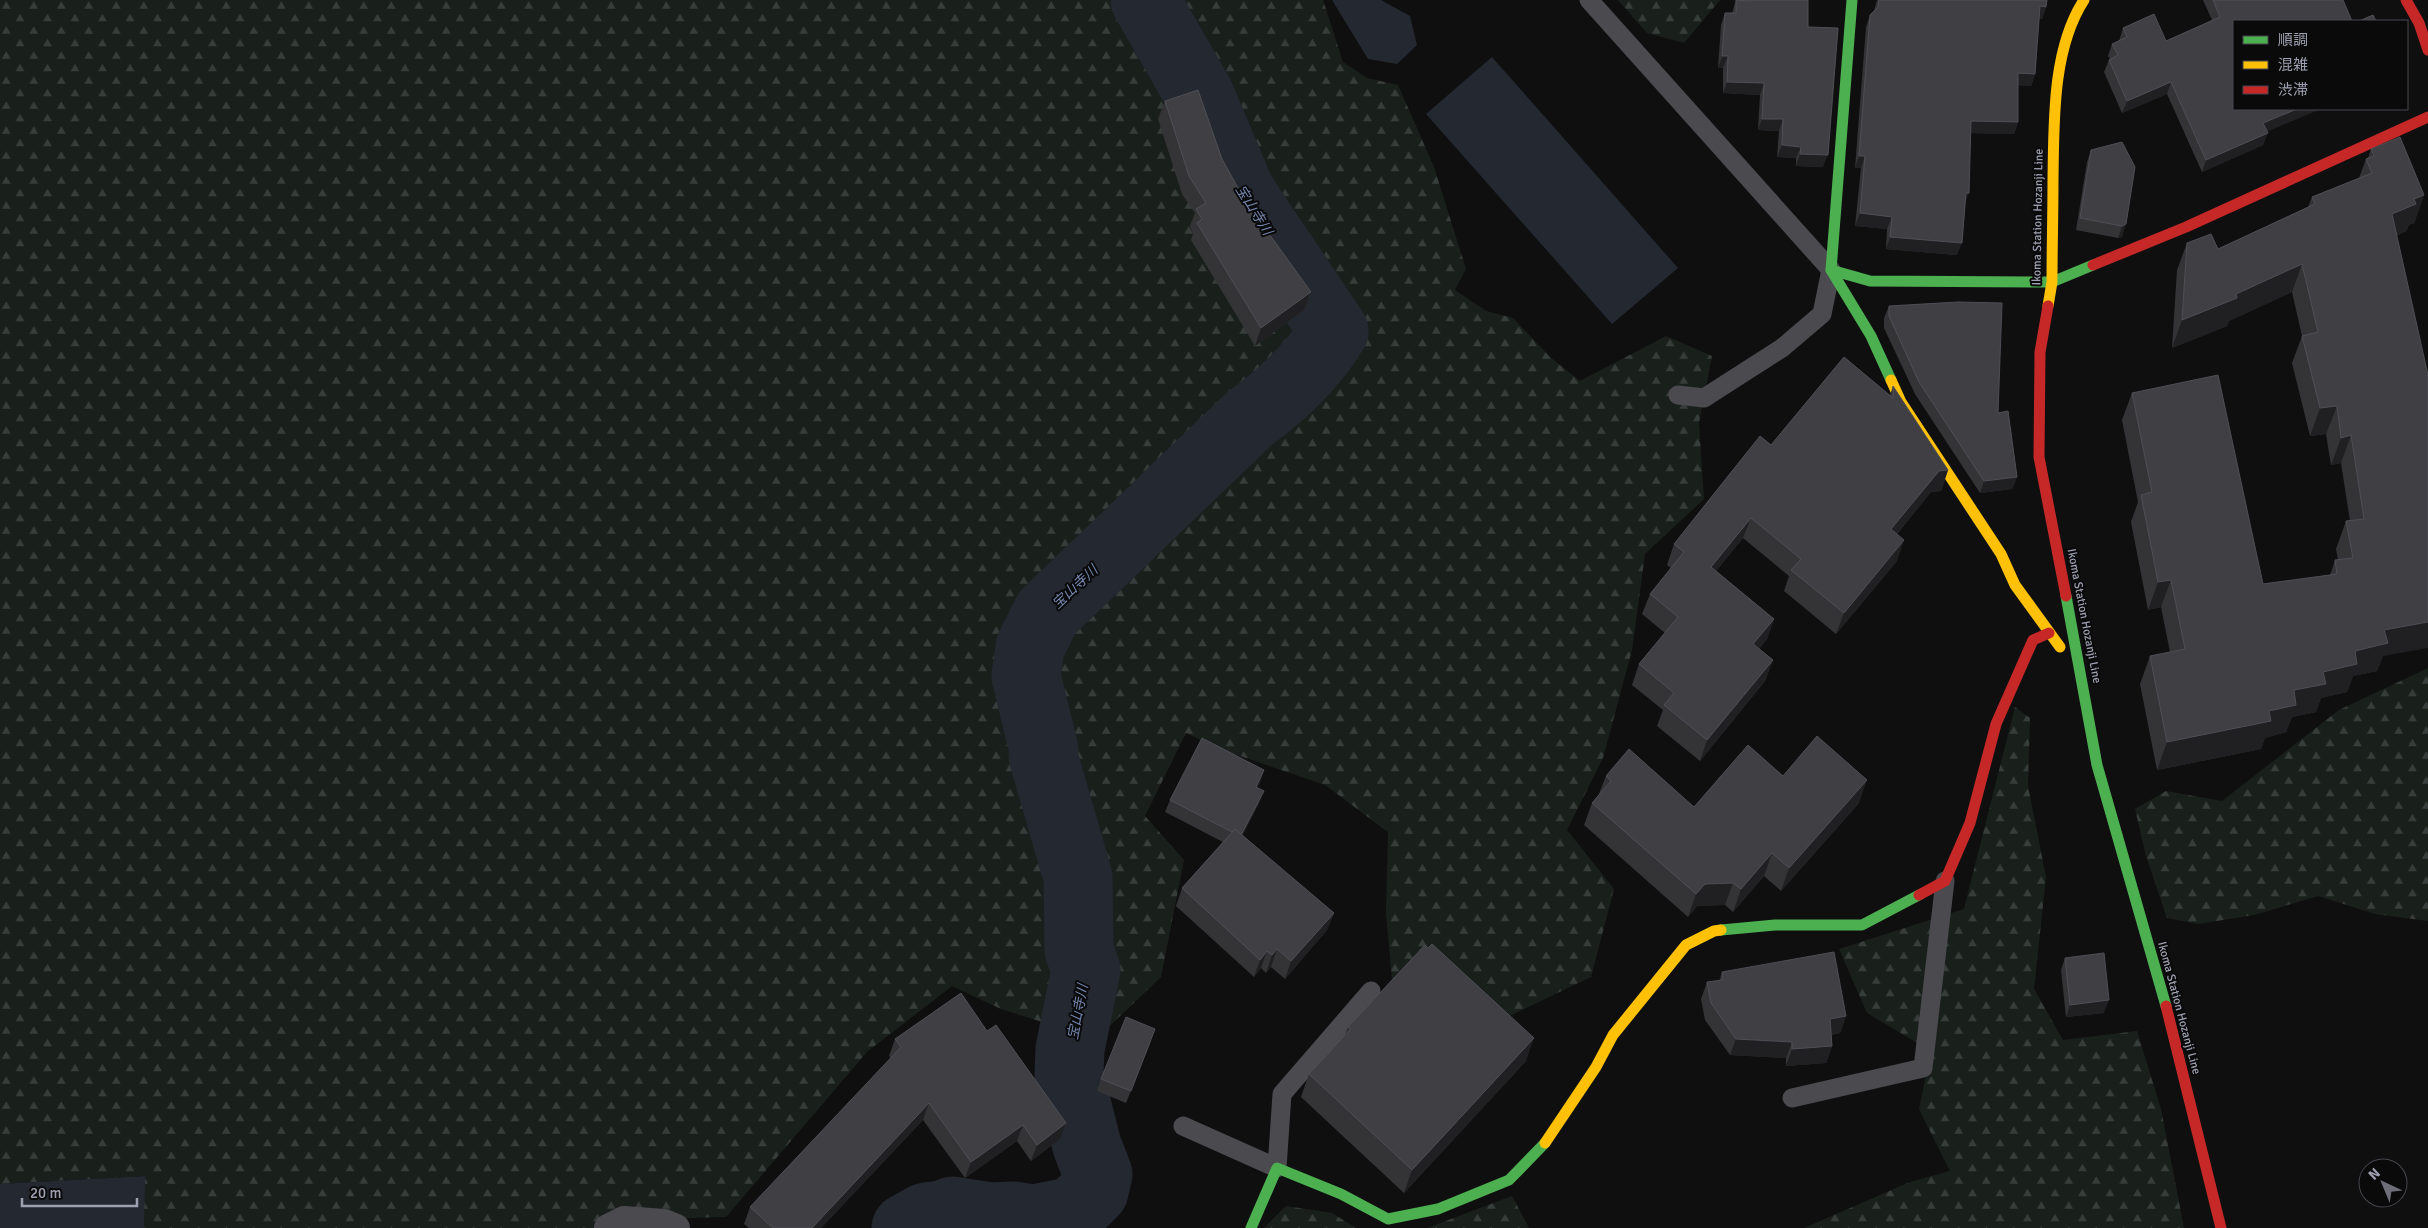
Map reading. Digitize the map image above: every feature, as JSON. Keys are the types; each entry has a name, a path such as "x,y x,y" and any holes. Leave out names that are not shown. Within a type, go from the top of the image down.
{"street":[{"path":"1852,0 1831,270 1871,336 1901,402 2001,554 2015,586 2082,676"},
{"name":"Ikoma Station Hozanji Line","path":"2084,0 2074,15 2063,48 2054,120 2052,282 2040,352 2039,457 2082,676 2097,765 2173,1031 2220,1228"},
{"path":"2406,0 2419,23 2428,50"},
{"path":"1831,270 1870,281 2052,282 2186,227 2428,117"},
{"path":"1251,1228 1277,1168 1341,1194 1388,1218 1438,1210 1509,1180 1544,1145 1582,1090 1613,1035 1686,945 1714,930 1774,925 1862,925 1945,881 1970,823 1996,724 2033,640 2049,632"},
{"path":"608,1228 624,1220 664,1223 676,1228"}],"lane":[{"path":"1589,0 1831,270 1822,314 1782,348 1704,398 1678,395"},
{"path":"1792,1098 1924,1068 1945,881"},
{"path":"1183,1126 1277,1168 1282,1094 1371,991"}],"green space":[{"path":"0,0 1323,0 1343,62 1367,78 1398,85 1434,167 1466,269 1455,290 1486,311 1513,318 1550,357 1580,381 1666,336 1712,356 1699,423 1704,499 1645,554 1632,650 1603,758 1567,830 1614,889 1591,977 1497,1022 1393,991 1386,913 1388,832 1325,785 1220,749 1186,733 1145,816 1184,860 1161,977 1096,1039 1001,1009 952,986 867,1052 726,1217 650,1219 647,1228 144,1228 144,1176 0,1184"},
{"path":"1618,0 1720,0 1684,43 1647,33"},
{"path":"2428,668 2428,921 2375,914 2318,896 2254,915 2198,924 2167,918 2146,856 2135,809 2166,791 2222,801 2339,710"},
{"path":"2015,707 2030,718 2028,786 2046,877 2034,989 2063,1040 2137,1031 2161,1109 2184,1228 1804,1228 1910,1182 1950,1171 1919,1109 1931,1051 1867,1013 1839,949 1964,909"},
{"path":"1512,1196 1529,1228 1427,1228"},
{"path":"1286,1206 1332,1213 1356,1228 1264,1228"}],"shaded area":[{"path":"1332,0 1381,0 1410,16 1417,45 1397,64 1368,59"},
{"path":"1492,57 1678,268 1612,324 1426,114"},
{"path":"145,1176 144,1228 0,1228 0,1184"}],"building":[{"path":"1736,0 1808,0 1808,27 1838,28 1828,155 1800,154 1801,147 1782,145 1783,119 1762,119 1764,83 1727,82 1728,56 1722,56 1725,13 1736,13"},
{"path":"1879,0 2047,0 2046,7 2040,6 2035,74 2018,73 2018,122 1971,121 1969,193 1966,193 1962,243 1890,237 1892,217 1860,213 1865,156 1859,156 1870,15 1878,7"},
{"path":"2213,0 2343,0 2352,20 2233,20 2233,110 2295,110 2263,123 2268,133 2206,160 2171,82 2127,101 2109,60 2118,55 2112,44 2127,37 2123,28 2154,14 2166,41 2220,17"},
{"path":"2373,15 2376,20 2361,20"},
{"path":"1198,90 1222,159 1244,199 1311,292 1261,328 1197,223 1202,219 1196,209 1206,203 1189,176 1165,101"},
{"path":"2400,137 2424,195 2414,199 2416,204 2392,214 2428,375 2428,622 2384,630 2388,643 2355,651 2357,664 2323,672 2326,684 2294,690 2296,705 2269,711 2271,721 2167,742 2150,656 2185,649 2171,580 2158,582 2141,495 2152,492 2132,393 2218,375 2263,584 2337,574 2335,560 2353,558 2346,521 2364,519 2351,435 2341,438 2337,406 2320,408 2302,336 2318,332 2302,264 2236,294 2237,298 2182,320 2187,243 2211,234 2218,249 2315,204 2312,197 2372,173 2366,159 2374,156 2371,149"},
{"path":"2122,142 2135,167 2126,224 2122,226 2080,218 2091,150"},
{"path":"1958,302 2002,303 1998,413 2008,411 2017,477 1984,481 1919,382 1889,316 1889,306"},
{"path":"1844,357 1893,398 1893,386 1948,470 1939,471 1891,529 1904,540 1844,613 1791,570 1801,559 1751,518 1711,567 1774,619 1753,644 1773,660 1707,740 1664,705 1674,693 1639,664 1678,617 1650,594 1684,552 1674,544 1760,436 1771,445"},
{"path":"1817,736 1867,780 1789,868 1772,853 1741,889 1733,883 1705,884 1696,894 1592,803 1611,781 1606,776 1629,749 1694,807 1748,745 1783,776"},
{"path":"1202,738 1264,770 1256,787 1264,791 1241,835 1235,829 1232,832 1170,800"},
{"path":"1235,829 1334,913 1291,961 1277,949 1272,955 1267,951 1260,960 1182,888"},
{"path":"1432,944 1534,1038 1412,1170 1309,1074 1351,1029 1348,1027 1425,945 1428,948"},
{"path":"1834,952 1846,1016 1830,1019 1832,1046 1792,1049 1792,1042 1736,1039 1711,1003 1707,982 1723,980 1722,972"},
{"path":"2104,953 2109,1000 2070,1005 2065,958"},
{"path":"961,993 987,1031 996,1025 1066,1123 1037,1145 1023,1125 971,1162 929,1103 812,1228 773,1228 750,1207 901,1047 895,1039"},
{"path":"1126,1017 1155,1029 1131,1091 1101,1079"}],"waterway":[{"name":"宝山寺川","path":"906,1228 926,1217 942,1215 953,1211 991,1217 1014,1216 1034,1219 1074,1211 1094,1191 1098,1174 1087,1146 1069,1074 1070,1049 1086,970 1079,950 1078,877 1043,756 1044,750 1026,676 1030,647 1047,613 1249,419 1296,379 1307,368 1334,331 1241,193 1200,96 1145,0"}],"traffic: fast":[{"path":"1852,0 1831,270 1871,336 1891,380"},
{"path":"1831,270 1870,281 2052,282 2093,265"},
{"path":"2066,596 2097,765 2166,1006"},
{"path":"1721,930 1775,925 1862,925 1919,895"},
{"path":"1251,1228 1277,1168 1341,1194 1388,1219 1438,1209 1509,1180 1545,1143"}],"traffic: slow":[{"path":"2048,306 2052,282 2054,134 2057,86 2060,63 2066,41 2074,19 2084,0"},
{"path":"1891,380 1901,402 2001,554 2015,585 2060,647"},
{"path":"1545,1143 1596,1067 1613,1035 1686,945 1714,931 1721,930"}],"traffic: jam":[{"path":"2406,0 2419,23 2428,50"},
{"path":"2093,265 2186,227 2428,117"},
{"path":"2048,306 2040,352 2039,457 2066,596"},
{"path":"1919,895 1945,881 1970,823 1996,724 2033,640 2049,633"},
{"path":"2166,1006 2221,1228"}]}
